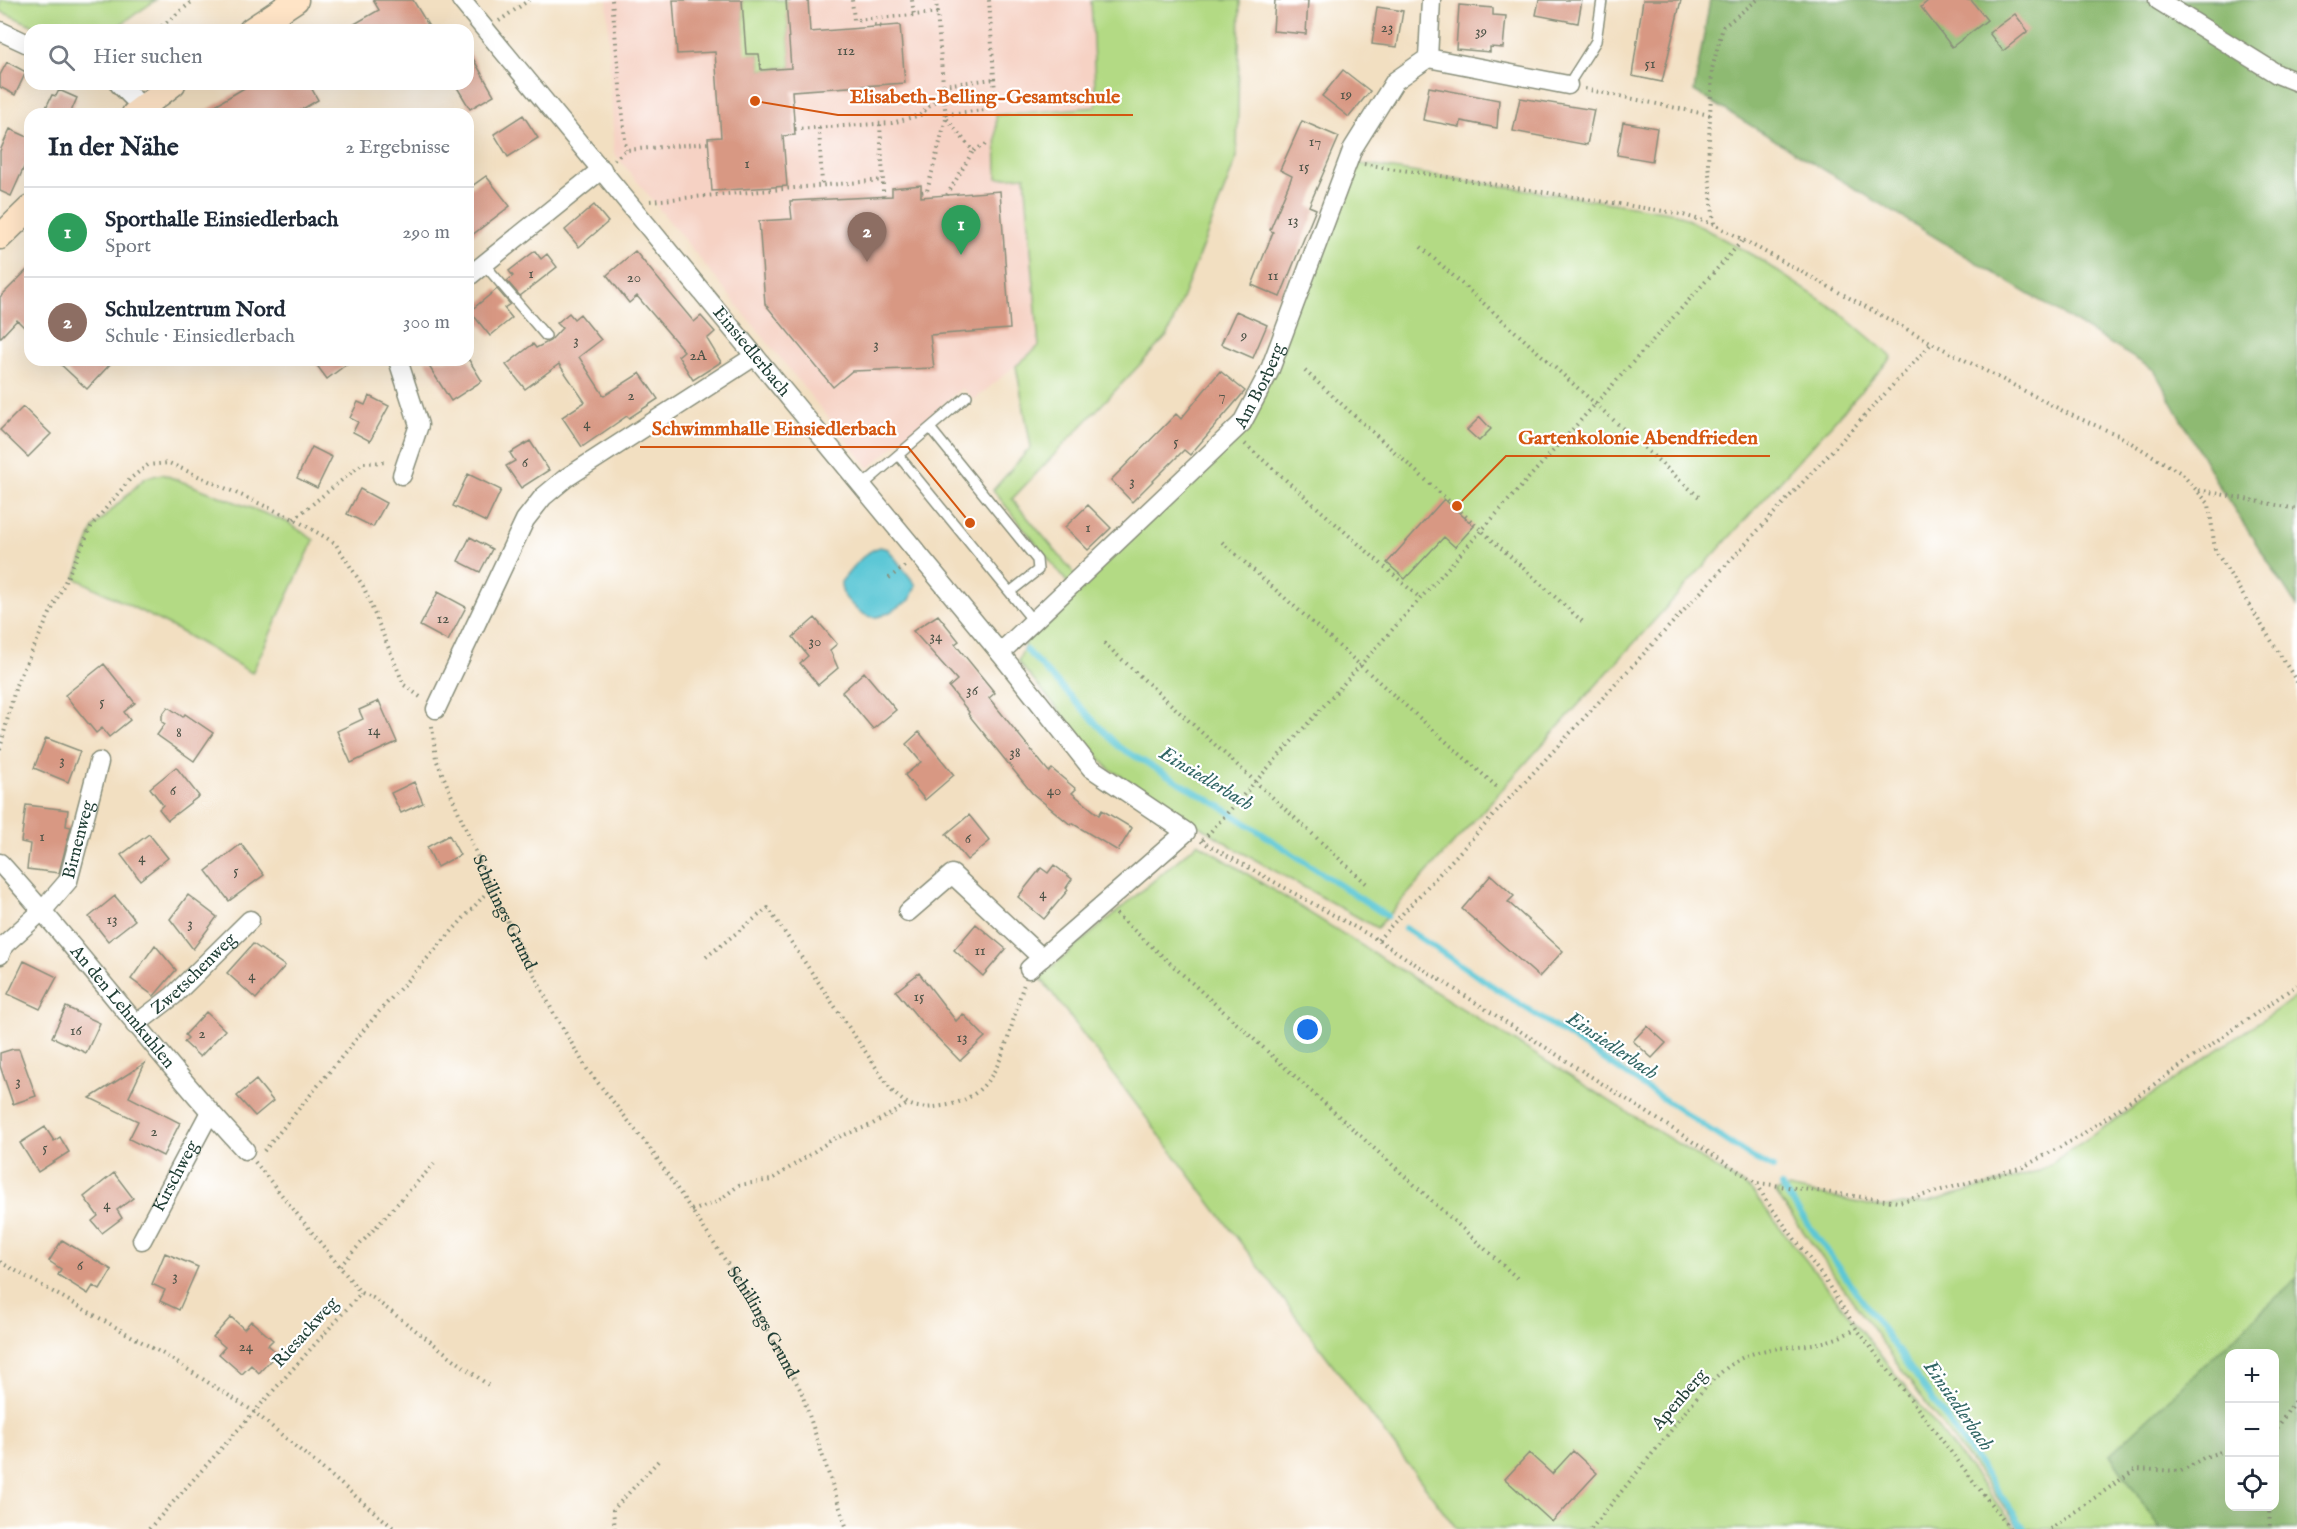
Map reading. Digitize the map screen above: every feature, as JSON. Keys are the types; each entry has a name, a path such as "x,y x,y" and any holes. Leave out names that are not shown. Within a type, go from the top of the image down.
{"main road":[{"path":"261,24 296,0"},
{"path":"146,108 166,90"},
{"path":"0,237 24,214"}],"street":[{"name":"Einsiedlerbach","path":"461,0 863,485 1091,768 1194,837"},
{"path":"1431,0 1428,58 1568,85"},
{"path":"2158,0 2277,74 2297,82"},
{"path":"0,31 24,42"},
{"name":"Am Borberg","path":"1000,653 1242,423 1269,372 1353,148 1395,81 1428,58"},
{"path":"124,90 138,108"},
{"path":"474,272 602,170"},
{"path":"436,709 525,520 543,497 566,477 755,356"},
{"path":"400,366 419,425 404,468"},
{"name":"Birnenweg","path":"0,955 4,945 43,910 68,881 99,762"},
{"path":"908,912 952,874 1036,964 1104,903 1194,837"},
{"name":"An den Lehmkuhlen","path":"0,863 43,910 135,1025 250,1156"},
{"name":"Zwetschenweg","path":"135,1025 173,996 249,920"},
{"name":"Kirschweg","path":"142,1240 210,1112"}],"lane":[{"path":"1568,85 1596,41 1602,0"},
{"path":"484,264 546,336"},
{"path":"863,485 967,396"},
{"path":"930,428 1037,560 1038,570 1010,592"},
{"path":"898,455 1034,622"}],"path":[{"path":"164,24 194,0"},
{"path":"486,30 529,0"},
{"path":"612,0 626,150 709,143"},
{"path":"852,0 854,20 937,13"},
{"path":"912,0 914,15"},
{"path":"921,192 927,190 946,116 936,0"},
{"path":"990,0 996,109"},
{"path":"1714,224 1708,164 1712,69 1723,27 1756,0"},
{"path":"874,25 883,27"},
{"path":"943,86 994,80"},
{"path":"1568,85 1710,115"},
{"path":"795,129 880,124 920,115 944,93"},
{"path":"946,116 985,110"},
{"path":"946,116 972,151"},
{"path":"880,124 883,197"},
{"path":"819,128 822,184"},
{"path":"946,195 972,151 986,144"},
{"path":"1348,162 1676,213 1714,224 1932,343 2069,414 2118,435 2181,473 2198,489 2209,504 2215,550 2297,682"},
{"path":"656,210 648,201 883,180"},
{"path":"1742,241 1255,782 1194,837 1378,940 1757,1183 1899,1202 2023,1167 2077,1138 2297,986"},
{"path":"1421,247 1700,498"},
{"path":"1378,940 1932,343"},
{"path":"1305,371 1584,623"},
{"path":"1232,432 1420,598"},
{"path":"0,749 16,685 92,525 131,477 148,465 169,462 294,519 335,543 363,586 404,685 436,709"},
{"path":"294,519 363,463 404,468"},
{"path":"2198,489 2297,509"},
{"path":"1222,542 1497,786"},
{"path":"1104,643 1368,885"},
{"name":"Schillings Grund","path":"436,709 431,731 436,759 491,888 553,1012 587,1069 649,1147 750,1297 801,1391 847,1529"},
{"path":"250,1156 267,1146 377,1014 491,888"},
{"path":"1104,903 1518,1279"},
{"path":"706,957 768,908 850,1031 892,1090 906,1105"},
{"path":"693,1211 717,1202 739,1185 771,1180 833,1139 871,1125 906,1105 930,1108 950,1105 970,1097 988,1083 1002,1059 1036,964"},
{"name":"Riesackweg","path":"148,1529 361,1293 250,1156"},
{"path":"340,1266 434,1164"},
{"path":"1757,1183 1765,1199 1823,1277 1856,1328 2010,1529"},
{"path":"0,1262 165,1354 253,1411 395,1529"},
{"path":"361,1293 373,1298 488,1385"},
{"name":"Apenberg","path":"1591,1529 1706,1386 1739,1359 1771,1350 1805,1347 1842,1338 1856,1328"},
{"path":"2279,1424 2297,1397"},
{"path":"2050,1529 2136,1468 2181,1471 2205,1457 2225,1450"},
{"path":"615,1529 613,1510 660,1459"},
{"path":"2269,1511 2270,1529"}],"shaded area":[{"path":"607,0 1091,0 1096,107 997,115 1025,176 1039,346 974,400 962,388 869,468 614,153"}],"green space":[{"path":"0,0 156,0 121,24 29,24 0,11"},
{"path":"742,0 786,0 791,67 761,70 759,54 750,54 722,73 744,33"},
{"path":"1091,0 1240,0 1237,157 1168,335 1012,499 1079,579 1242,423 1348,162 1676,213 1754,256 1838,311 1892,357 1377,928 1236,849 1108,768 1018,662 1034,622 1071,587 993,490 1031,447 1016,366 1039,346 1025,176 997,178 996,115 1096,107"},
{"path":"1710,0 2297,0 2297,607 2216,481 2154,370 1694,91"},
{"path":"162,474 287,522 314,540 252,673 172,627 75,578 94,527 145,478"},
{"path":"1198,843 1750,1189 2017,1529 1457,1529 1040,977"},
{"path":"2297,996 2297,1280 2110,1454 2160,1529 2021,1529 1924,1401 1775,1192 1789,1188 1878,1207 1925,1203 2038,1172"},
{"path":"2297,1278 2297,1529 2160,1529 2110,1454"}],"water":[{"path":"880,547 888,549 916,585 910,600 888,613 875,617 861,613 850,603 843,593 841,582 863,557"}],"building":[{"path":"373,0 413,0 427,24 354,24 379,10"},
{"path":"673,0 742,0 746,54 759,54 761,70 791,68 786,0 808,0 810,32 900,25 905,83 792,91 795,135 783,136 787,186 712,191 708,138 721,137 715,52 677,54"},
{"path":"1275,0 1308,0 1306,34 1273,31"},
{"path":"1539,0 1582,0 1578,23 1536,15"},
{"path":"1643,0 1681,0 1662,82 1632,76"},
{"path":"1929,0 1971,0 1987,20 1952,47 1921,7"},
{"path":"1459,5 1493,8 1493,15 1506,16 1503,48 1490,47 1490,52 1456,49"},
{"path":"1377,7 1403,11 1397,47 1372,44"},
{"path":"2015,14 2028,31 2003,51 1989,33"},
{"path":"474,60 494,95 469,108 459,90 474,90"},
{"path":"7,62 24,71 24,76 15,95 0,87 0,75"},
{"path":"1343,70 1370,91 1349,117 1322,96"},
{"path":"1429,87 1499,100 1497,128 1461,121 1460,127 1423,120"},
{"path":"59,90 77,98 73,108 46,108 52,95 56,96"},
{"path":"241,90 312,90 318,100 304,108 210,108"},
{"path":"1520,98 1594,110 1587,145 1513,131"},
{"path":"523,115 538,138 508,157 494,134"},
{"path":"1302,121 1339,137 1309,206 1316,209 1280,297 1252,285 1273,232 1270,230 1292,176 1280,170"},
{"path":"1623,122 1657,128 1652,161 1617,155"},
{"path":"10,129 24,135 24,167 11,196 0,191 0,151"},
{"path":"486,176 510,206 474,233 474,185"},
{"path":"921,185 921,197 1000,191 1010,329 930,335 934,368 852,371 833,387 765,304 759,221 792,219 790,201 892,196 892,188"},
{"path":"594,205 608,222 579,247 565,230"},
{"path":"535,251 541,259 547,254 557,267 520,296 507,281 513,276 509,271"},
{"path":"635,251 694,322 701,316 715,332 707,339 721,362 693,380 678,356 684,351 637,296 629,303 607,275"},
{"path":"24,273 24,327 17,320 0,338 0,297"},
{"path":"497,289 510,304 504,308 512,318 490,336 474,316 474,308"},
{"path":"1236,311 1267,325 1253,358 1221,344"},
{"path":"569,313 574,319 580,314 601,340 579,357 604,396 640,373 658,399 629,418 627,416 582,447 562,417 585,402 559,364 525,389 506,365 533,344 536,348 550,341 562,328 557,323"},
{"path":"62,366 108,366 87,389"},
{"path":"317,366 344,366 327,379"},
{"path":"429,366 473,366 482,381 451,401"},
{"path":"1220,371 1245,391 1190,455 1184,450 1132,502 1111,480 1176,414 1181,419"},
{"path":"369,396 389,406 370,441 353,432 358,422 350,418 358,402 365,405"},
{"path":"23,407 51,434 28,457 0,430"},
{"path":"1480,417 1491,429 1479,441 1467,430"},
{"path":"530,441 549,470 521,488 506,466 515,461 510,453"},
{"path":"312,447 332,457 317,488 297,478"},
{"path":"468,474 501,490 486,522 453,506"},
{"path":"360,489 386,503 373,527 347,514"},
{"path":"1444,499 1474,526 1455,547 1444,537 1405,579 1387,563"},
{"path":"1088,505 1111,528 1088,550 1065,527"},
{"path":"470,537 492,549 480,572 458,561"},
{"path":"438,592 466,607 448,641 420,626"},
{"path":"938,615 959,641 955,644 995,693 989,698 1049,772 1052,769 1076,789 1072,793 1099,815 1102,810 1132,828 1118,851 1072,823 1071,825 1032,793 968,714 969,712 949,687 957,680 913,631"},
{"path":"815,618 837,644 830,650 838,668 818,685 800,663 808,656 793,637"},
{"path":"104,664 135,703 124,712 130,720 109,737 102,728 96,733 65,695"},
{"path":"864,672 896,710 873,729 842,692"},
{"path":"379,701 397,742 351,763 337,731 363,719 359,710"},
{"path":"168,707 183,717 185,714 213,733 194,761 157,735 165,724 162,722 162,715"},
{"path":"919,732 954,775 925,800 905,775 921,762 906,744"},
{"path":"46,738 80,751 68,782 34,768"},
{"path":"176,767 199,796 168,820 159,809 163,805 150,788"},
{"path":"414,782 423,803 401,813 391,793"},
{"path":"26,805 68,810 66,826 71,827 59,873 27,869 30,844 21,842"},
{"path":"969,815 990,841 967,860 946,834"},
{"path":"149,834 168,858 140,880 121,855"},
{"path":"449,835 460,855 437,867 427,847"},
{"path":"241,844 264,875 229,901 206,871"},
{"path":"1054,865 1072,879 1066,888 1068,890 1044,919 1018,897 1041,868 1048,873"},
{"path":"1491,875 1514,896 1508,902 1563,951 1539,977 1462,909"},
{"path":"188,895 217,917 193,949 170,919"},
{"path":"115,896 135,920 108,941 89,917"},
{"path":"976,924 1006,949 983,976 954,950"},
{"path":"253,944 285,966 256,999 227,973"},
{"path":"155,945 176,970 154,996 131,979"},
{"path":"24,961 57,977 40,1009 8,994"},
{"path":"919,973 956,1021 963,1014 985,1037 960,1061 919,1019 896,991"},
{"path":"66,1007 100,1023 86,1053 52,1037"},
{"path":"206,1012 225,1030 200,1057 184,1042 188,1038 185,1035"},
{"path":"1647,1026 1666,1043 1652,1058 1633,1041"},
{"path":"19,1049 36,1096 13,1104 0,1066 0,1053"},
{"path":"145,1063 129,1097 180,1123 163,1156 129,1139 138,1121 90,1098"},
{"path":"256,1080 273,1101 255,1116 237,1096"},
{"path":"45,1127 54,1141 60,1137 69,1152 38,1172 20,1143"},
{"path":"114,1173 133,1198 117,1210 122,1218 102,1233 92,1221 98,1216 84,1197"},
{"path":"62,1240 112,1270 100,1290 93,1286 88,1294 58,1275 61,1269 49,1261"},
{"path":"165,1253 198,1267 179,1310 160,1301 165,1290 152,1284"},
{"path":"231,1317 244,1329 251,1321 273,1340 268,1345 277,1353 259,1373 251,1365 242,1374 219,1354 225,1347 213,1337"},
{"path":"1573,1451 1597,1473 1552,1522 1505,1479 1529,1453 1552,1474"}],"waterway":[{"name":"Einsiedlerbach","path":"1026,650 1119,747 1220,806 1387,916"},
{"name":"Einsiedlerbach","path":"1405,928 1751,1157 1773,1168"},
{"name":"Einsiedlerbach","path":"1781,1186 2024,1528"}],"place":[{"name":"Elisabeth-Belling-Gesamtschule","path":"755,101"},
{"name":"Sporthalle Einsiedlerbach","path":"961,255"},
{"name":"Schulzentrum Nord","path":"867,262"},
{"name":"Gartenkolonie Abendfrieden","path":"1457,506"},
{"name":"Schwimmhalle Einsiedlerbach","path":"970,523"}]}
